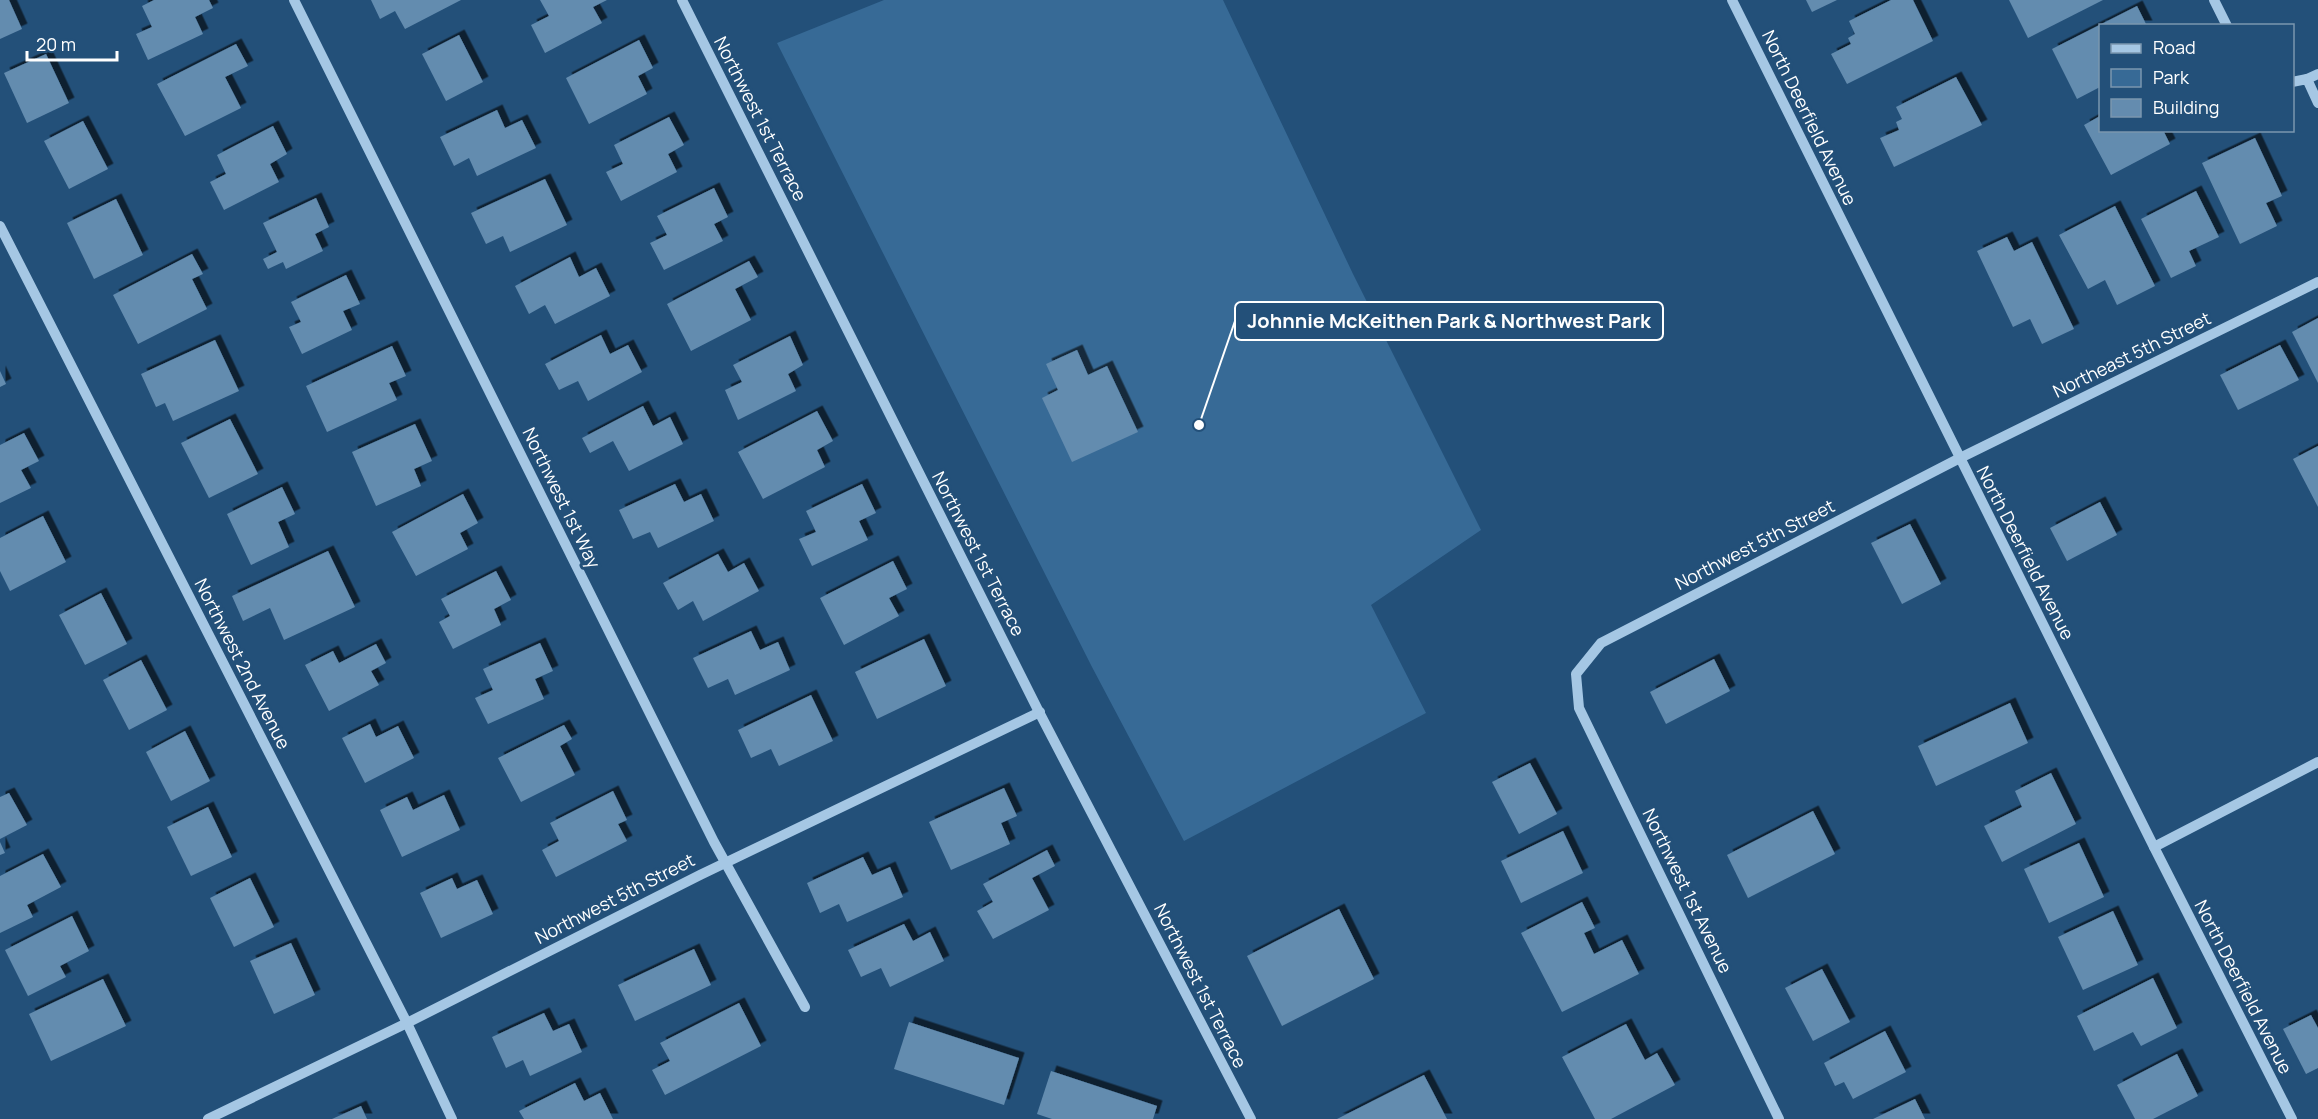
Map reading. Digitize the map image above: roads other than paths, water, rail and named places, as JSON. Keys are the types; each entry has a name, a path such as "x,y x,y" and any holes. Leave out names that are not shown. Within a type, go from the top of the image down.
{"street":[{"name":"Northwest 1st Way","path":"294,0 724,863 805,1007"},
{"name":"Northwest 1st Terrace","path":"682,0 1040,712 1251,1119"},
{"name":"North Deerfield Avenue","path":"1732,0 2292,1119"},
{"path":"2214,0 2226,24"},
{"path":"2294,82 2307,80 2318,74"},
{"path":"2307,80 2318,103"},
{"name":"Northwest 2nd Avenue","path":"0,226 407,1023 452,1119"},
{"name":"Northeast 5th Street","path":"1960,459 2318,282"},
{"name":"Northwest 5th Street","path":"1576,674 1601,643 1960,459"},
{"name":"Northwest 1st Avenue","path":"1576,674 1579,708 1779,1119"},
{"name":"Northwest 5th Street","path":"208,1119 407,1023 724,863 1040,712"},
{"path":"2154,846 2318,762"}],"place":[{"name":"Johnnie McKeithen Park & Northwest Park","path":"1199,425"}]}
